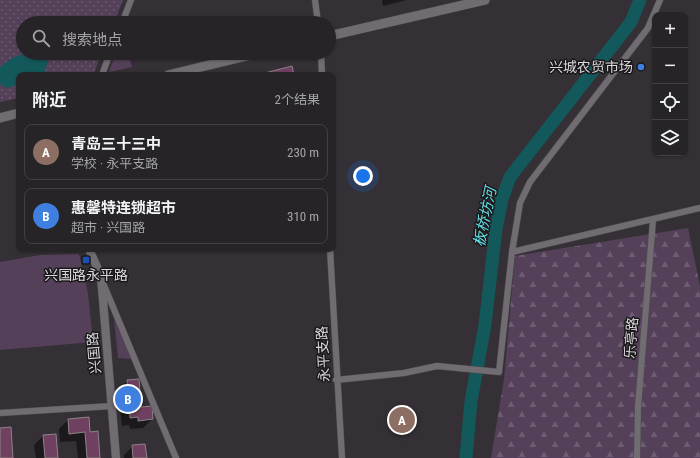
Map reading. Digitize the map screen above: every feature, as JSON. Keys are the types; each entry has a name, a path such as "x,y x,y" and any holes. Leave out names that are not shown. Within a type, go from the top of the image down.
{"main road":[{"path":"336,34 485,0"},
{"path":"180,72 230,60"},
{"path":"0,118 16,114"}],"street":[{"path":"125,16 131,0"},
{"path":"315,0 317,16"},
{"path":"336,380 404,373 438,366 499,372 512,252 520,203 530,182 648,28 660,0"},
{"path":"103,72 107,60"},
{"path":"321,60 322,72"},
{"path":"512,252 700,208"},
{"name":"乐亭路","path":"637,458 638,407 653,220"},
{"name":"兴国路","path":"90,252 101,276 116,458"},
{"name":"永平支路","path":"330,252 336,380 342,458"},
{"path":"101,276 176,458"},
{"path":"0,413 112,406"}],"green space":[{"path":"0,0 123,0 117,16 16,16 16,60 99,60 94,72 16,72 16,99 0,102"},
{"path":"113,60 130,60 132,67 109,72"},
{"path":"688,228 700,286 700,458 491,458 504,379 515,256"},
{"path":"79,254 88,293 93,342 0,350 0,262 40,255"},
{"path":"114,319 132,359 118,358"}],"water":[{"path":"16,57 16,60 49,60 45,72 16,72 16,86 6,88 0,84 0,67"}],"building":[{"path":"292,66 293,72 269,72"},
{"path":"139,379 141,407 152,406 153,419 138,421 138,417 130,418 127,380"},
{"path":"89,417 90,432 98,431 100,458 87,458 85,432 69,434 68,419"},
{"path":"11,427 13,458 0,458 0,428"},
{"path":"56,434 58,458 45,458 43,435"},
{"path":"145,444 147,458 133,458 132,445"}],"waterway":[{"name":"板桥坊河","path":"466,458 471,401 485,325 496,229 502,199 510,177 631,22 640,0"}],"place":[{"name":"兴城农贸市场","path":"641,67"},
{"name":"兴国路永平路","path":"86,260"},
{"name":"惠馨特连锁超市","path":"128,399"},
{"name":"青岛三十三中","path":"402,420"}]}
